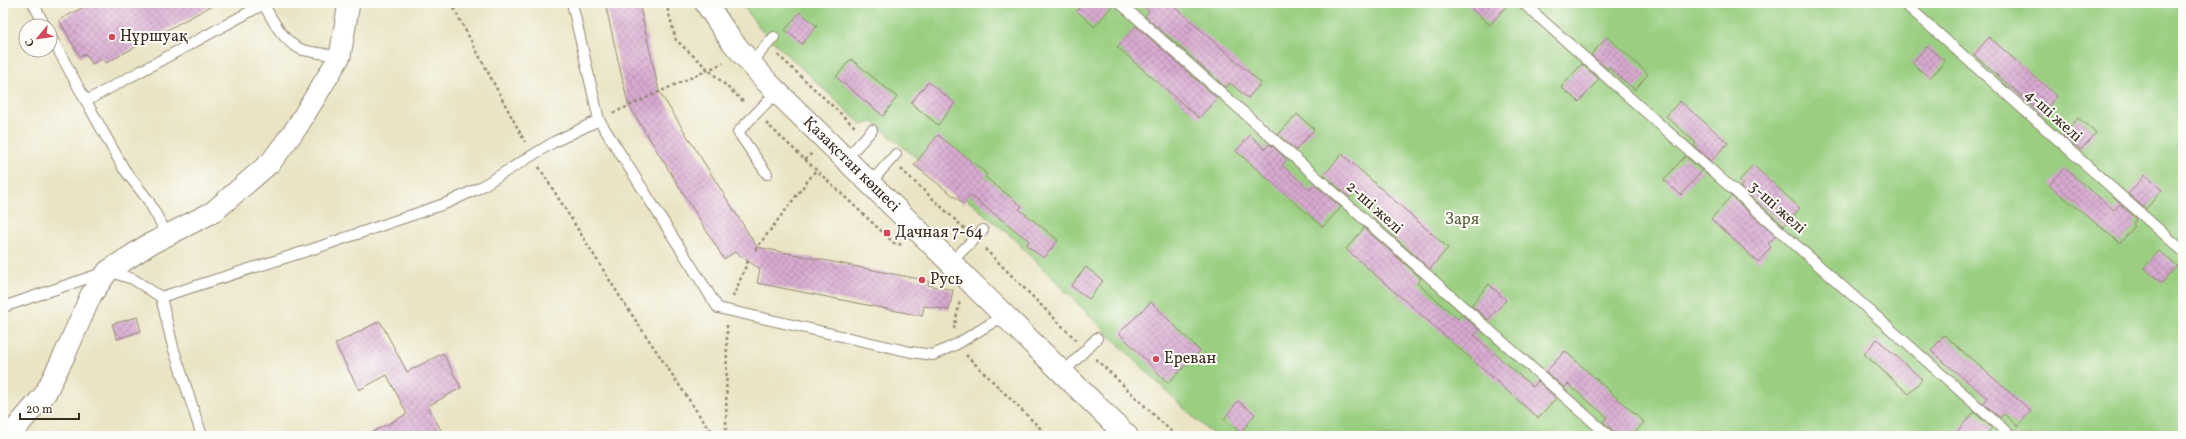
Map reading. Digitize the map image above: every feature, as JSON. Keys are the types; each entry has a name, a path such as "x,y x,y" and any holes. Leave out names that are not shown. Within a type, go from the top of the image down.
{"street":[{"path":"10,436 45,394 66,352 91,295 108,271 148,245 213,212 271,162 297,127 340,56 349,3"},
{"name":"Қазақстан көшесі","path":"706,3 747,59 777,92 1127,436"}],"lane":[{"path":"33,3 41,18"},
{"path":"572,3 599,120 718,308 911,352 933,355 957,344 1005,315"},
{"name":"2-ші желі","path":"1120,3 1609,436"},
{"name":"3-ші желі","path":"1523,3 2011,436"},
{"name":"4-ші желі","path":"1904,3 2183,251"},
{"path":"86,101 264,4 274,24 301,50 340,56"},
{"path":"747,59 771,41"},
{"path":"58,50 124,169 148,200 168,236"},
{"path":"766,174 738,132 777,92"},
{"path":"161,297 319,247 447,203 479,188 532,155 599,120"},
{"path":"846,159 869,134"},
{"path":"870,183 894,157"},
{"path":"951,262 983,230"},
{"path":"3,306 108,271 133,279 161,297 173,347 202,436"},
{"path":"1063,373 1097,338"}],"path":[{"path":"451,3 532,155 622,300 708,428 721,436"},
{"path":"666,3 676,40 894,243"},
{"path":"771,41 869,134"},
{"path":"599,120 639,100 708,70 747,59"},
{"path":"894,157 1086,350 1176,436"},
{"path":"755,250 816,170"},
{"path":"726,436 727,311 748,261"},
{"path":"957,344 1048,436"}],"green space":[{"name":"Заря","path":"741,3 2183,3 2183,436 1215,436 1192,416 1098,324 1012,237 873,122 862,125 762,31"}],"building":[{"name":"Нұршуақ","path":"91,3 217,3 106,63 103,58 92,64 86,54 80,57 59,20"},
{"path":"605,3 639,3 659,91 757,247 929,281 928,285 953,290 949,310 924,306 922,316 757,283 760,269 735,252 724,259 628,104"},
{"path":"1084,3 1114,4 1094,27 1077,11"},
{"path":"1140,3 1170,3 1261,83 1248,98 1230,83 1226,88 1145,16 1149,11"},
{"path":"1465,3 1509,3 1490,25"},
{"path":"800,12 817,26 802,44 785,30"},
{"path":"1136,26 1217,98 1199,118 1117,47"},
{"path":"1607,37 1648,74 1635,90 1609,67 1608,69 1591,55"},
{"path":"1989,37 2057,96 2042,114 1974,55"},
{"path":"1927,46 1945,61 1930,78 1912,63"},
{"path":"851,59 897,97 883,116 836,77"},
{"path":"1582,64 1599,79 1579,102 1561,87"},
{"path":"928,82 955,103 938,125 911,103"},
{"path":"1680,101 1728,143 1711,161 1694,146 1696,143 1666,116"},
{"path":"1297,114 1314,129 1296,150 1278,135"},
{"path":"2078,118 2096,133 2081,150 2063,136"},
{"path":"938,135 987,174 985,177 1022,206 1019,209 1058,240 1044,258 1026,245 1029,241 970,195 964,204 914,165"},
{"path":"1250,135 1265,149 1270,144 1287,160 1282,165 1310,190 1315,185 1341,207 1323,227 1236,151"},
{"path":"1342,154 1448,248 1430,269 1373,218 1378,212 1355,192 1350,198 1324,175"},
{"path":"1685,156 1702,171 1681,195 1664,180"},
{"path":"1753,165 1800,208 1784,226 1740,187 1743,184 1739,181"},
{"path":"2064,168 2114,210 2120,204 2137,219 2133,224 2135,226 2120,243 2049,185"},
{"path":"2145,175 2162,190 2146,209 2128,194"},
{"path":"1731,196 1776,236 1768,244 1771,247 1758,262 1711,219"},
{"path":"1364,228 1421,278 1417,283 1458,319 1462,315 1479,330 1474,335 1502,360 1533,387 1538,381 1556,398 1538,418 1346,249"},
{"path":"2159,251 2177,266 2162,283 2144,268"},
{"path":"1086,267 1103,281 1089,299 1071,286"},
{"path":"1489,284 1506,300 1488,320 1471,305"},
{"path":"1151,302 1200,351 1168,383 1119,333"},
{"path":"137,317 141,331 117,339 112,324"},
{"path":"380,321 407,372 443,353 461,388 428,406 444,436 365,436 407,414 387,375 359,390 335,344"},
{"path":"1944,335 2031,411 2018,426 2004,414 2000,418 1983,403 1987,398 1931,351"},
{"path":"1877,339 1922,379 1909,394 1864,354"},
{"path":"1565,351 1644,422 1632,436 1615,436 1613,431 1603,422 1607,417 1568,384 1565,388 1546,372"},
{"path":"1238,401 1255,414 1241,433 1224,419"},
{"path":"1974,412 1992,428 1984,436 1953,436"}],"place":[{"name":"Нұршуақ","path":"112,37"},
{"name":"Дачная 7-64","path":"887,233"},
{"name":"Русь","path":"922,280"},
{"name":"Ереван","path":"1156,359"}]}
